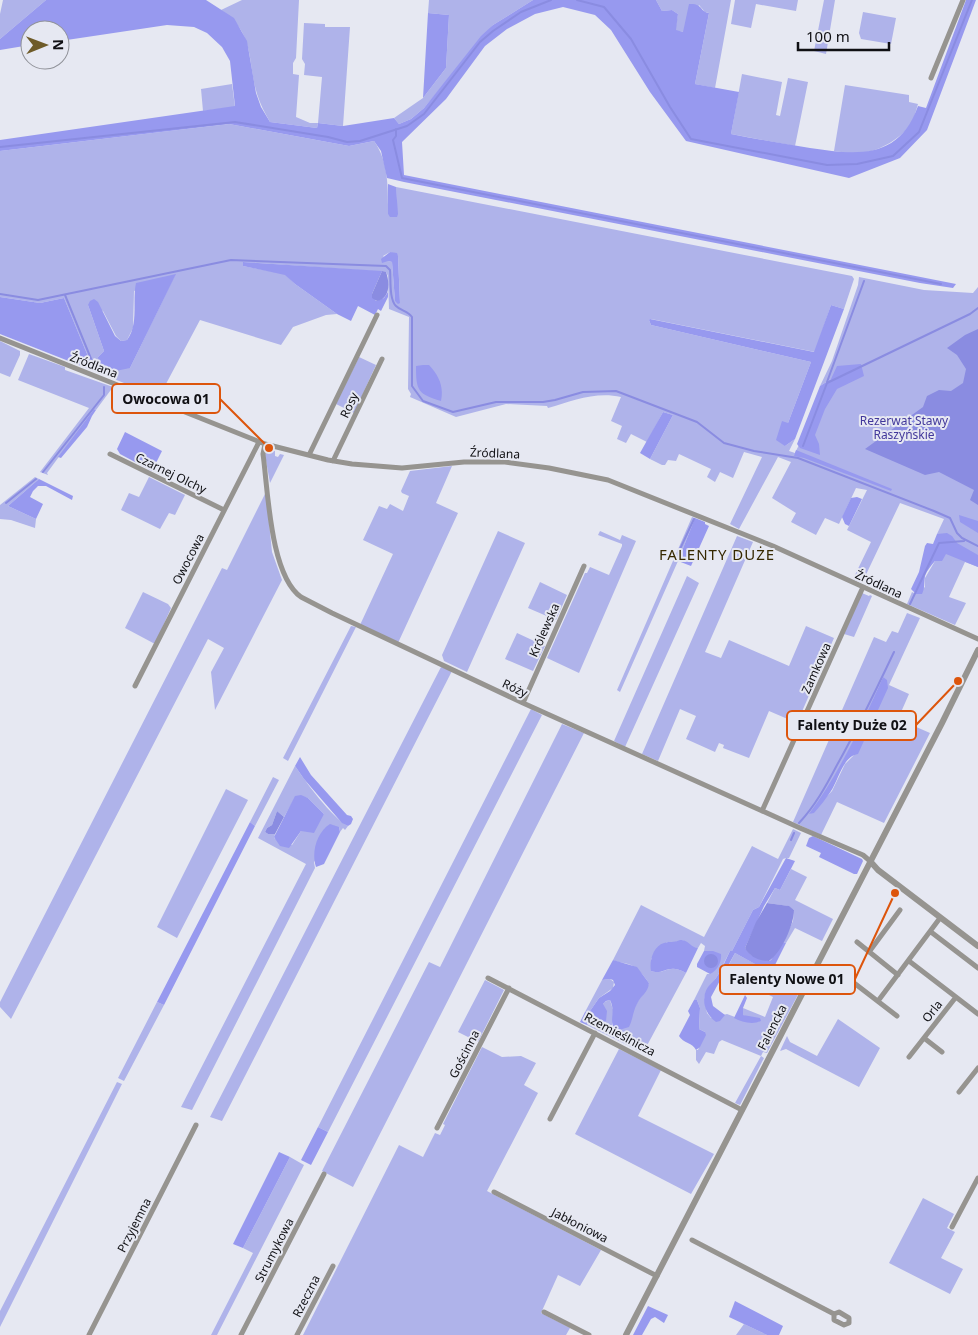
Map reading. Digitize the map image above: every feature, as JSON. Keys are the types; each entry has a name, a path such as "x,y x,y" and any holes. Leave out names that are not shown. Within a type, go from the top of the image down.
{"street":[{"path":"931,78 963,0"},
{"path":"309,455 378,315"},
{"name":"Źródlana","path":"0,338 262,443 334,461 402,468 471,462 505,462 585,474 621,485 718,523 978,639"},
{"name":"Rosy","path":"334,461 382,358"},
{"name":"Owocowa","path":"136,686 224,510 262,443"},
{"name":"Róży","path":"262,443 274,540 283,575 296,593 332,614 523,703 870,860"},
{"name":"Czarnej Olchy","path":"110,454 224,510"},
{"name":"Królewska","path":"523,703 584,566"},
{"name":"Zamkowa","path":"762,811 863,587"},
{"name":"Falencka","path":"626,1335 978,650"},
{"path":"870,860 878,870 978,946"},
{"path":"869,952 900,910"},
{"path":"878,1001 940,918"},
{"path":"931,932 978,968"},
{"path":"857,942 898,975"},
{"path":"909,961 978,1014"},
{"path":"845,976 897,1016"},
{"name":"Rzemieślnicza","path":"488,978 742,1110"},
{"name":"Gościnna","path":"437,1128 509,988"},
{"name":"Orla","path":"909,1058 956,997"},
{"path":"550,1119 595,1033"},
{"name":"Orla","path":"924,1038 942,1052"},
{"path":"959,1092 978,1068"},
{"path":"972,1076 978,1080"},
{"name":"Przyjemna","path":"89,1335 196,1125"},
{"name":"Strumykowa","path":"241,1335 324,1174"},
{"path":"952,1227 978,1178"},
{"name":"Jabłoniowa","path":"494,1192 657,1276"},
{"path":"692,1240 834,1314"},
{"name":"Rzeczna","path":"297,1335 332,1266"},
{"path":"544,1312 589,1335"}],"green space":[{"path":"3,0 46,0 20,20 0,39 0,14"},
{"path":"242,0 299,0 296,58 293,63 293,74 299,75 296,117 310,123 318,123 317,128 270,122 257,94 245,37 232,19 221,10"},
{"path":"429,0 533,0 493,25 424,108 411,119 399,124 394,118 423,98 446,68 449,15 428,13"},
{"path":"656,0 731,0 715,88 695,84 709,13 705,12 699,5 684,32 675,31 678,14 672,10 662,11"},
{"path":"735,0 798,0 796,11 756,4 751,28 731,24"},
{"path":"824,0 835,0 826,54 814,51"},
{"path":"863,12 896,18 891,44 861,39 859,33"},
{"path":"304,23 325,24 325,27 350,27 343,126 318,123 322,77 304,75 305,64 302,59"},
{"path":"742,74 782,82 776,115 780,116 788,78 808,82 795,146 731,134"},
{"path":"232,84 235,107 203,111 201,89"},
{"path":"845,85 909,95 909,102 918,104 912,121 907,129 896,139 876,150 859,153 834,151"},
{"name":"Rezerwat Stawy Raszyńskie","path":"229,124 349,146 374,141 383,158 385,167 388,185 388,214 397,217 396,187 852,276 854,279 844,309 831,305 815,352 649,320 651,325 811,362 788,423 785,446 795,439 789,451 795,453 831,379 820,386 832,361 859,277 924,290 973,293 978,287 978,567 965,562 949,597 966,603 955,625 907,604 912,592 916,594 925,587 925,578 935,561 942,561 937,534 944,519 900,503 862,583 853,579 871,542 847,530 867,490 856,488 839,524 825,518 816,535 791,522 796,513 772,498 791,462 778,457 739,529 730,524 762,457 744,452 733,478 720,472 715,482 707,477 711,469 679,454 676,461 668,460 665,465 662,465 650,459 673,415 663,412 647,442 631,434 626,443 617,439 622,426 611,421 621,397 612,395 593,396 548,408 547,406 506,404 456,417 410,397 411,394 408,389 409,317 389,309 388,276 386,272 243,262 243,266 285,274 295,284 337,314 326,315 293,327 281,345 200,320 159,397 94,371 64,298 40,303 0,297 0,151","holes":["390,252 398,256 400,302 395,301 392,262 383,256","175,275 130,368 98,357 104,351 88,305 103,311 116,336 121,341 127,340 133,328 134,291"]},
{"path":"0,341 20,351 10,377 0,373"},
{"path":"29,354 65,367 65,370 113,387 96,410 94,409 47,473 48,475 40,472 89,408 18,380"},
{"path":"359,357 376,365 354,413 336,404"},
{"path":"267,449 275,451 275,456 284,455 270,483 265,455"},
{"path":"452,466 436,503 458,513 398,643 360,625 393,554 363,540 379,506 387,509 390,504 403,511 409,496 401,491 410,471"},
{"path":"35,477 39,479 8,506 36,519 35,528 11,520 0,519 0,505"},
{"path":"149,477 185,495 175,515 169,513 160,529 121,510 129,493 139,497"},
{"path":"266,492 272,552 282,580 215,710 211,672 224,648 208,639 11,1019 0,1007 0,1002 222,568 227,570"},
{"path":"692,517 695,518 678,561 620,692 617,690"},
{"path":"498,531 525,543 467,672 444,661 442,655"},
{"path":"600,531 620,540 622,535 636,541 579,673 547,658 585,573 587,573 590,567 609,575 622,546 622,544 598,535"},
{"path":"737,536 753,542 705,652 721,658 729,640 789,666 806,626 834,638 797,723 769,711 749,758 723,748 724,745 719,743 715,752 686,739 696,716 680,709 658,761 642,754"},
{"path":"687,576 699,583 625,747 614,741"},
{"path":"540,582 567,595 556,620 528,608"},
{"path":"143,592 168,604 171,608 155,644 125,628"},
{"path":"862,593 872,596 854,637 844,634"},
{"path":"907,613 920,618 889,685 909,694 898,719 930,733 884,823 837,802 821,835 793,822 874,637 886,642 892,631 898,633","holes":["883,677 886,685 854,755 845,764 832,791 810,814 821,799 850,748"]},
{"path":"351,626 356,627 288,761 283,758"},
{"path":"517,633 545,646 533,671 505,659"},
{"path":"441,667 452,671 222,1121 210,1117"},
{"path":"531,709 542,715 328,1132 318,1127"},
{"path":"562,724 584,733 353,1187 322,1171 429,962 440,967"},
{"path":"295,766 334,815 348,826 340,832 339,827 314,862 315,868 192,1110 181,1107 306,864 258,838","holes":["296,796 308,798 324,814 301,831 292,845 274,838 275,834 265,832 272,825 277,811 284,817"]},
{"path":"273,777 279,780 255,826 250,822"},
{"path":"226,789 248,800 177,938 157,927"},
{"path":"793,829 801,833 789,858 783,859 759,907 753,910 732,951 730,951 704,998 707,1013 711,1018 727,1014 748,1022 759,1022 743,1015 743,1008 765,1017 773,997 751,986 745,995 746,991 723,976 735,953 801,989 767,1053 763,1052 761,1056 722,1040 719,1042 714,1054 706,1052 699,1064 696,1060 696,1050 698,1050 705,1032 699,1029 700,1008 697,1000 694,1000 707,974 710,974 713,951 704,951 705,946 701,943 698,948 694,948 683,940 672,943 667,942 651,959 651,971 660,972 675,969 686,973 643,1053 587,1025 594,1019 597,1020 603,1005 610,1000 614,1013 612,1025 614,1029 619,1030 648,987 649,983 632,965 613,960 641,905 704,937 752,846 778,859"},
{"path":"791,869 807,877 795,900 833,919 822,941 795,928 786,943 783,942 793,921 794,910 788,906 767,903 775,888 780,890"},
{"path":"610,979 614,982 613,988 599,998 590,1011 585,1012 602,980"},
{"path":"485,980 504,990 478,1042 458,1032"},
{"path":"157,1002 164,1005 124,1081 118,1078"},
{"path":"838,1019 880,1048 859,1087 786,1049 780,1051 787,1036 790,1042 817,1056"},
{"path":"482,1047 502,1057 521,1056 536,1063 524,1085 538,1093 487,1191 601,1250 580,1286 558,1275 541,1313 570,1328 566,1335 303,1335 399,1145 423,1157 435,1133 440,1135 445,1125 443,1124"},
{"path":"619,1049 661,1070 638,1116 714,1154 691,1194 575,1134"},
{"path":"761,1056 764,1058 740,1105 735,1103"},
{"path":"117,1082 122,1084 0,1327 0,1311"},
{"path":"290,1157 304,1165 217,1335 211,1335 253,1253 243,1248"},
{"path":"923,1198 954,1214 947,1228 955,1232 941,1258 963,1269 950,1294 889,1263"},
{"path":"744,1324 767,1335 736,1335"}],"shaded area":[{"path":"46,0 206,0 234,18 247,41 256,93 261,107 270,122 317,128 318,123 343,126 394,118 399,124 411,119 424,108 481,36 493,25 533,0 656,0 662,11 672,10 678,14 676,30 683,32 689,4 693,4 709,13 695,84 739,92 731,134 810,148 860,152 888,145 900,136 910,124 918,106 926,108 966,0 976,0 927,130 900,158 849,178 686,141 650,92 611,30 595,15 563,7 535,14 507,29 485,46 446,99 402,142 404,175 956,284 953,288 920,283 387,178 381,151 374,141 349,146 229,124 0,151 0,140 235,106 230,61 222,47 207,33 194,27 167,25 70,40 70,20 22,20"},
{"path":"428,13 449,15 446,68 423,98"},
{"path":"20,22 20,47 0,50 0,39"},
{"path":"388,184 396,187 397,217 390,217 388,214"},
{"path":"390,252 397,253 398,256 400,303 398,304 395,301 392,262 382,263 381,259"},
{"path":"243,262 382,271 372,294 376,301 384,298 388,292 388,297 381,311 378,309 375,315 358,306 351,321 337,314 285,275 243,266"},
{"path":"382,271 386,272 388,290 381,300 377,301 372,298 372,294"},
{"path":"176,274 130,368 106,373 99,363 98,357 104,351 88,305 90,301 94,299 98,302 115,336 121,341 127,340 133,327 136,283"},
{"path":"0,297 40,303 64,298 94,371 0,334"},
{"path":"831,305 844,309 795,439 785,446 776,440 782,421 788,423 811,362 651,325 649,320 814,352"},
{"path":"978,329 978,505 970,500 974,490 939,472 925,475 865,449 923,407 927,396 939,390 951,391 963,383 966,369 957,355 947,348 965,335"},
{"path":"861,364 864,376 837,389 825,409 815,435 819,444 820,455 800,448 797,444 820,386 831,379 837,366"},
{"path":"429,365 438,377 442,391 441,401 427,396 418,386 416,366"},
{"path":"94,409 96,410 87,427 61,458 58,457"},
{"path":"663,412 673,415 650,459 640,453"},
{"path":"125,432 162,451 152,471 120,454 117,449"},
{"path":"796,450 892,489 891,491 804,458 794,456"},
{"path":"39,479 73,496 72,500 46,486 38,486 30,497 43,504 36,519 8,506"},
{"path":"857,497 862,499 849,526 845,524 842,517 851,498"},
{"path":"959,515 978,521 978,533 960,522"},
{"path":"695,518 709,526 691,566 678,561"},
{"path":"947,533 957,543 978,555 978,567 946,554 942,561 935,561 929,568 925,576 922,594 916,594 911,589 919,572 925,546 927,543 933,544 937,534"},
{"path":"883,677 887,680 888,688 858,754 848,759 827,797 814,813 809,814 830,782 859,730"},
{"path":"300,757 311,775 347,815 351,816 353,819 351,824 348,826 342,823 304,779 295,766"},
{"path":"301,795 308,798 324,814 314,833 301,831 289,848 280,846 274,837 295,796"},
{"path":"277,811 284,817 275,834 268,834 265,832 272,825"},
{"path":"250,822 255,826 164,1005 157,1002"},
{"path":"330,824 339,827 340,832 324,864 316,867 314,855 316,843 322,832"},
{"path":"813,836 862,859 863,861 857,874 819,857 821,853 806,846 809,838"},
{"path":"786,858 795,861 780,890 775,888 764,906 745,948 751,955 769,961 783,942 786,943 771,973 735,953 711,997 713,1006 725,1015 720,1021 716,1022 707,1011 704,996 708,987 718,975 730,951 732,951 753,910 759,907"},
{"path":"767,903 789,906 794,910 792,923 786,938 778,952 769,961 755,958 745,948 756,922"},
{"path":"680,940 698,948 686,973 675,969 659,972 651,971 651,959 657,947 664,943"},
{"path":"704,951 713,951 721,954 719,966 710,974 697,967"},
{"path":"708,954 714,954 718,961 714,968 708,968 704,964 704,958"},
{"path":"613,960 637,967 649,983 636,1007 629,1027 619,1030 614,1028 612,1022 612,1004 610,1000 603,1004 607,1011 606,1021 599,1023 594,1019 587,1025 580,1022 585,1012 590,1011 599,998 610,991 615,985 613,980 602,980"},
{"path":"745,995 747,998 743,1008 743,1015 760,1018 761,1021 754,1023 734,1018"},
{"path":"694,1000 697,1000 700,1008 699,1029 705,1032 706,1035 700,1047 696,1050 679,1036 690,1015 688,1011"},
{"path":"318,1127 328,1132 311,1165 301,1160"},
{"path":"279,1152 290,1157 243,1248 233,1244"},
{"path":"735,1301 783,1326 779,1335 767,1335 729,1317"},
{"path":"648,1306 668,1315 664,1323 655,1317 651,1319 642,1335 633,1335"}],"waterway":[{"path":"0,147 235,122 328,137 347,142 360,141 407,126 424,114 480,42 521,12 551,0"},
{"path":"577,0 604,7 631,39 670,107 691,139 827,165 857,164 893,156 919,132 972,0"},
{"path":"396,129 396,136 393,140 402,178 941,284"},
{"path":"0,294 38,300 231,260 386,266 390,270 391,294 394,303 412,317 412,386 423,401 453,412 496,402 543,402 583,392 616,391 697,422 724,443 754,451 798,458 934,511 950,518 957,533 962,538 978,546"},
{"path":"827,382 864,281"},
{"path":"65,295 96,371"},
{"path":"803,446 827,383 970,314 978,308"},
{"path":"43,472 104,395 104,387"},
{"path":"6,503 36,479"},
{"path":"680,549 694,519"},
{"path":"910,604 939,543 964,541"},
{"path":"799,823 829,781 860,723 894,652"},
{"path":"791,840 794,833"}],"place":[{"name":"Owocowa 01","path":"269,448"},
{"name":"Falenty Duże 02","path":"958,681"},
{"name":"Falenty Nowe 01","path":"895,893"}],"district":[{"name":"FALENTY DUŻE","path":"717,554"}]}
